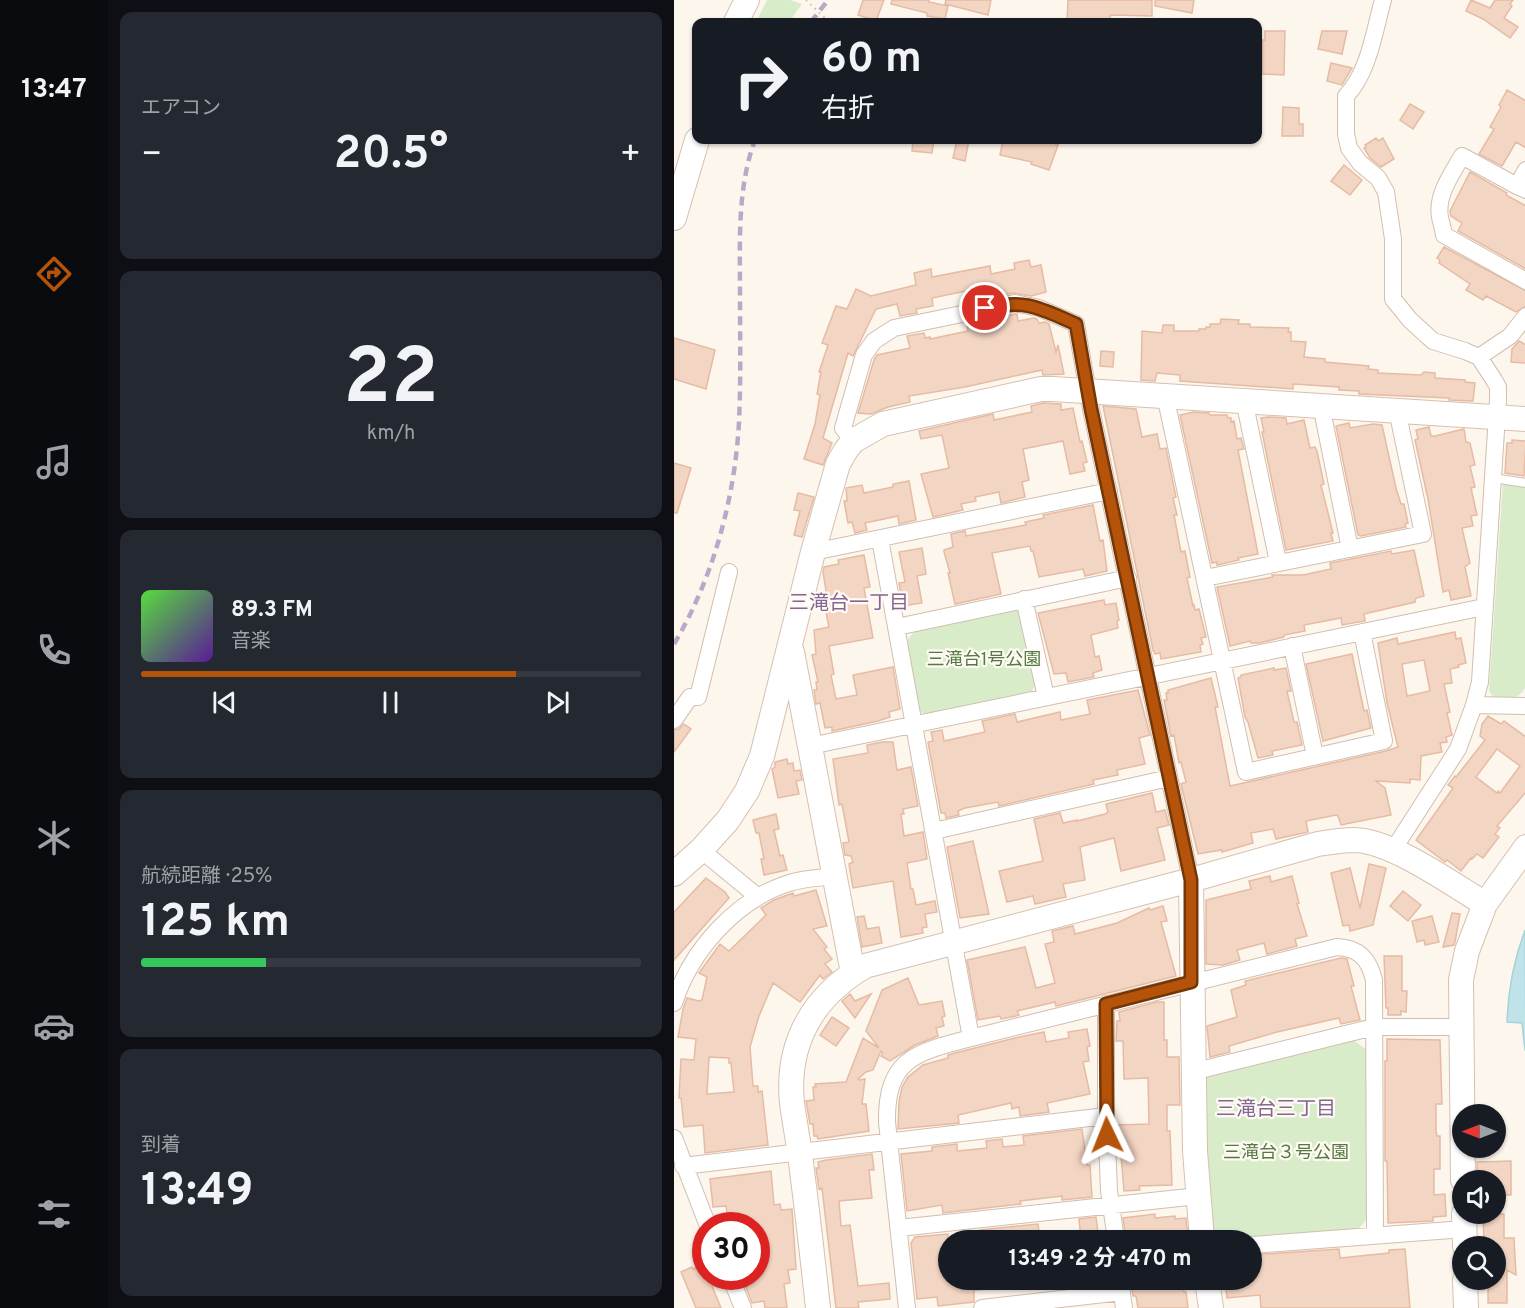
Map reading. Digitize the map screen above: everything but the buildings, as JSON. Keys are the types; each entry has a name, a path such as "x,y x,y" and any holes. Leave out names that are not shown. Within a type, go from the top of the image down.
{"street":[{"path":"738,18 747,0"},
{"path":"1383,0 1363,71 1346,96 1346,134 1349,148 1360,163 1378,178 1386,192 1392,239 1392,299 1433,341 1479,357 1498,387 1480,682 1458,749 1393,850"},
{"path":"674,218 696,144"},
{"path":"1526,170 1521,188 1462,156 1440,196 1440,217 1444,235 1526,281"},
{"path":"853,441 844,428 864,355 874,341 884,333 907,324 1004,304 1022,304 1047,311 1076,324 1091,409 1191,880 1192,1072 1201,1230"},
{"path":"1479,357 1510,336 1518,329 1526,316"},
{"path":"674,874 701,850 728,820 747,791 762,756 813,552 838,464 853,441 870,430 902,419 1041,389 1089,390 1526,419"},
{"path":"1165,395 1246,772 1384,741 1362,632"},
{"path":"1244,400 1278,562"},
{"path":"1321,405 1350,549"},
{"path":"1205,578 1423,534 1397,410"},
{"path":"813,552 1109,491"},
{"path":"880,538 971,1038"},
{"path":"674,720 690,697 698,697 729,572"},
{"path":"897,627 1128,578"},
{"path":"1024,599 1046,697"},
{"path":"810,746 1484,607"},
{"path":"790,644 853,973"},
{"path":"1292,646 1315,756"},
{"path":"1474,705 1525,705"},
{"path":"934,831 1169,778"},
{"path":"818,1308 792,1085 793,1068 798,1043 816,1006 828,992 864,966 1191,880 1318,844 1357,840 1393,850 1485,904"},
{"path":"1463,1170 1461,980 1467,951 1485,904 1526,847"},
{"path":"701,850 758,897"},
{"path":"674,1003 680,985 699,953 730,919 758,897 791,882 835,876"},
{"path":"907,1308 886,1100 890,1085 908,1060 922,1052 971,1038 1337,946 1348,947 1367,960 1374,980 1375,1235"},
{"path":"1106,1004 1106,1116 1109,1191 1115,1230"},
{"path":"1192,1072 1374,1027 1461,1027"},
{"path":"683,1166 1106,1116"},
{"path":"674,1138 702,1212"},
{"path":"899,1228 1198,1196"},
{"path":"1262,1244 1464,1230"},
{"path":"736,1290 743,1308"},
{"path":"1208,1290 1211,1308"},
{"path":"1465,1290 1466,1308"},
{"path":"982,1308 1122,1293"}],"lane":[{"path":"1493,478 1526,483"}],"path":[{"path":"806,0 825,18"}],"green space":[{"path":"767,0 790,0 802,4 792,18 758,18"},
{"path":"1503,481 1525,485 1525,688 1516,697 1495,699 1489,691"},
{"name":"三滝台1号公園","path":"1009,608 1021,611 1036,684 1030,694 926,715 918,710 906,642 917,628"},
{"name":"三滝台３号公園","path":"1352,1039 1368,1051 1370,1215 1357,1231 1262,1237 1262,1230 1210,1230 1201,1085 1208,1074"}],"water":[{"path":"1525,930 1526,1050 1522,1023 1507,1022 1512,976"}],"railway":[{"path":"814,18 828,0"},
{"path":"674,644 688,619 711,565 733,480 740,406 742,196 754,144"}],"district":[{"name":"三滝台一丁目","path":"849,602"},
{"name":"三滝台三丁目","path":"1276,1108"}],"route":[{"path":"985,308 1004,304 1022,304 1039,308 1076,324 1091,409 1191,880 1191,982 1106,1004 1107,1135"}]}
